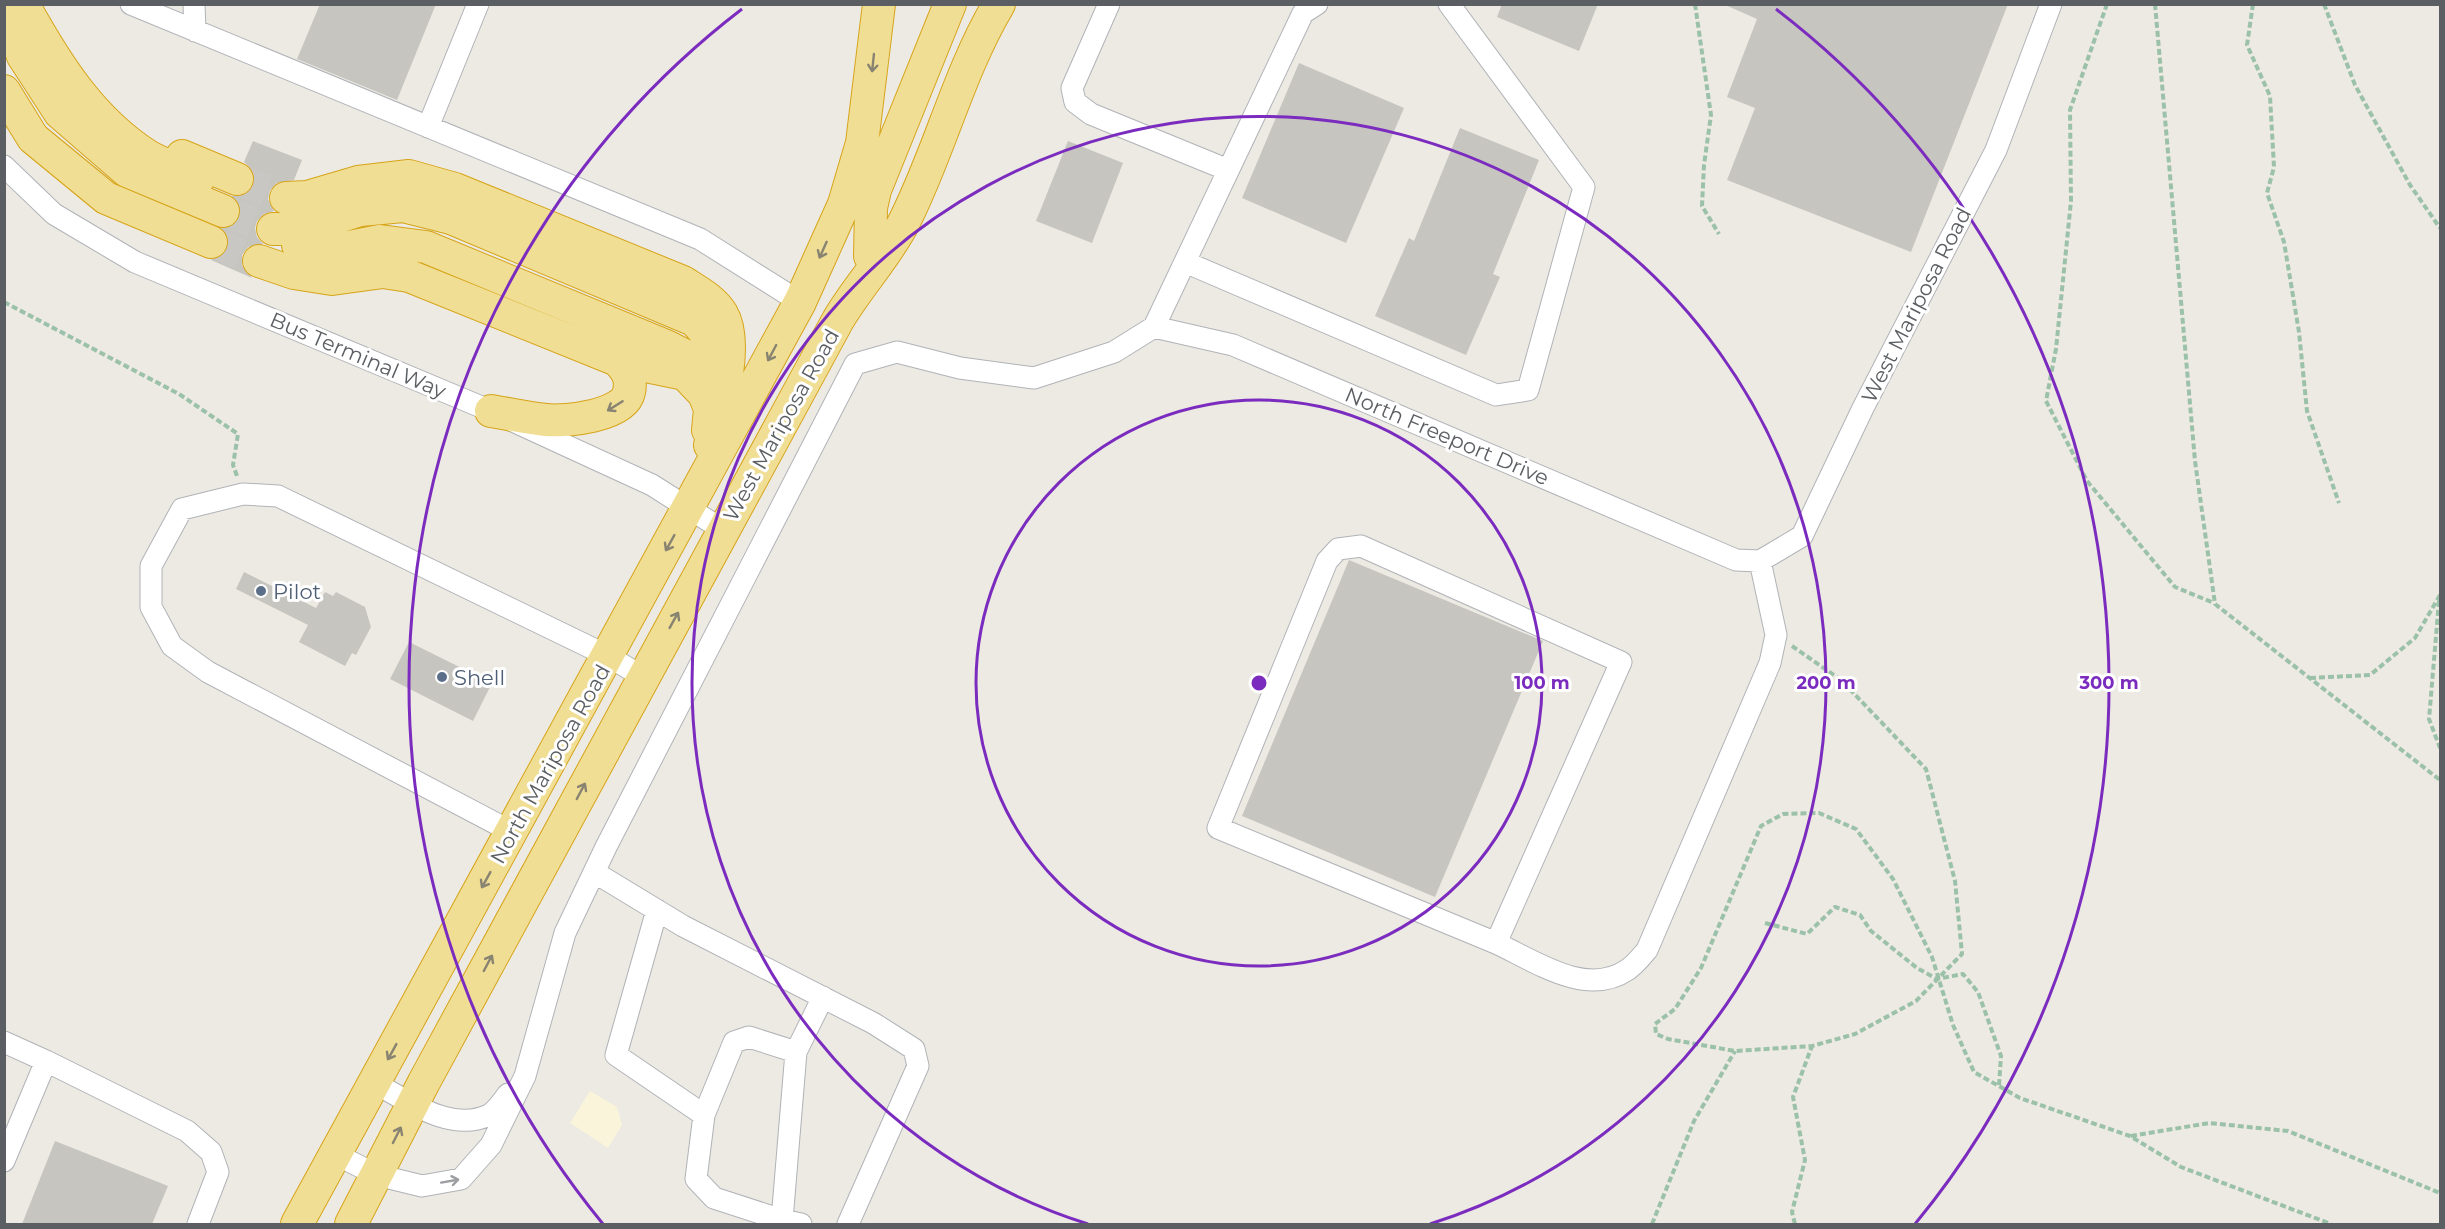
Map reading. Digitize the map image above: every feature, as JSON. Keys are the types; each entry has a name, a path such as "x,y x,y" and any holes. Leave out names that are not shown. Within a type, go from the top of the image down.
{"highway":[{"path":"23,4 62,70 107,124 224,210"},
{"path":"38,4 74,66 118,117 153,144 224,210"},
{"name":"North Mariposa Road","path":"297,1224 800,302 844,204 862,143 879,4"},
{"path":"856,289 968,16 977,4"},
{"path":"856,289 905,221 966,71 999,4"},
{"path":"4,6 23,56 60,113 128,171 224,210"},
{"path":"870,256 871,208 875,190 946,8"},
{"path":"4,53 47,125 116,183 224,210"},
{"path":"4,91 33,138 106,198 224,210"},
{"path":"277,232 307,197 358,182 409,176 455,189 673,278 706,297 721,313 728,327 709,383 696,492"},
{"path":"277,232 294,273 332,279 383,272 409,276 617,360 709,383"},
{"path":"277,232 302,260 330,266 383,258 418,262 709,383 720,404 696,492"},
{"name":"West Mariposa Road","path":"723,530 856,289"},
{"path":"800,302 838,320"},
{"path":"491,411 548,420 585,418 615,409 628,397 631,382 627,370 617,360"},
{"name":"North Mariposa Road","path":"351,1224 413,1103 723,530"}],"street":[{"path":"131,4 700,239 800,302"},
{"path":"194,4 195,31"},
{"path":"428,127 478,4"},
{"path":"1109,4 1072,88 1075,102 1090,114 1228,170"},
{"path":"335,1155 377,1175 422,1186 461,1179 491,1145 525,1076 565,933 594,872 855,364 897,352 960,369 1034,378 1114,352 1154,327 1303,13 1317,4"},
{"path":"1185,262 1496,395 1528,390 1584,187 1449,4"},
{"name":"West Mariposa Road","path":"1760,561 1802,536 1863,408 1996,150 2051,4"},
{"name":"Bus Terminal Way","path":"4,166 54,214 135,262 491,411 652,485 696,492 723,530"},
{"name":"North Freeport Drive","path":"1154,327 1233,345 1736,560 1760,561"},
{"path":"512,832 208,672 172,646 151,607 151,566 182,509 243,494 278,496 608,656 643,677"},
{"path":"1496,943 1622,662 1361,546 1338,549 1327,561 1218,828 1496,943 1578,980 1605,979 1627,970 1647,950 1770,663 1776,635 1760,561"},
{"path":"594,872 657,910 873,1023 914,1049 918,1066 848,1224"},
{"path":"657,910 616,1055 705,1115"},
{"path":"796,1052 749,1037 734,1042 705,1115 696,1179 714,1198 791,1222 796,1052 823,997"},
{"path":"4,1042 187,1131 211,1152 218,1172 198,1224"},
{"path":"4,1161 46,1061"},
{"path":"375,1083 413,1103 464,1122 490,1114 525,1076"}],"path":[{"path":"1695,4 1712,115 1704,165 1702,206 1719,234"},
{"path":"2107,4 2099,20 2070,110 2071,201 2056,350 2046,401 2087,481 2175,587 2215,604 2440,780"},
{"path":"2155,4 2195,461 2215,604"},
{"path":"2253,4 2247,45 2270,96 2274,167 2267,193 2284,242 2299,332 2307,411 2339,503"},
{"path":"2324,4 2355,85 2410,185 2440,228"},
{"path":"4,302 179,394 238,434 233,465 243,494"},
{"path":"2310,678 2370,675 2415,638 2440,597"},
{"path":"2440,597 2429,719 2440,748"},
{"path":"1776,635 1841,680 1926,769 1955,881 1962,954 1937,979 1916,1001 1855,1034 1812,1046 1735,1051 1668,1039 1656,1034 1655,1024 1675,1009 1701,968 1761,826 1783,814 1818,813 1856,829 1893,879 1932,957 1937,979 1953,1025 1974,1072 2020,1098 2130,1136 2181,1167 2331,1224"},
{"path":"1765,923 1807,934 1834,907 1860,915 1871,931 1917,968 1937,979 1963,974 1978,992 2001,1056 1999,1086"},
{"path":"1795,1224 1792,1212 1805,1160 1793,1097 1812,1046"},
{"path":"1652,1224 1694,1121 1735,1051"},
{"path":"2130,1136 2209,1123 2288,1131 2440,1193"}],"shaded area":[{"path":"590,1091 617,1107 622,1125 608,1148 570,1123"}],"building":[{"path":"320,4 436,4 397,100 297,59"},
{"path":"1502,4 1598,4 1579,51 1497,17"},
{"path":"1723,4 2008,4 1911,252 1727,180 1755,108 1727,97 1757,19"},
{"path":"1299,63 1404,108 1346,243 1242,198"},
{"path":"1460,128 1539,160 1493,274 1500,277 1466,355 1375,316 1409,238 1414,241"},
{"path":"253,141 302,160 294,180 277,183 270,190 268,199 274,211 264,214 257,221 255,228 257,237 263,244 248,247 242,255 242,265 252,278 211,260 221,257 228,248 229,239 222,228 233,226 240,217 241,208 232,196 247,194 254,185 255,177 252,169 244,162"},
{"path":"1068,141 1123,163 1092,243 1036,221"},
{"path":"1349,560 1543,641 1435,897 1242,816"},
{"path":"244,572 316,608 325,592 333,596 336,592 365,607 371,627 356,655 352,653 345,666 299,642 308,625 236,589"},
{"path":"409,642 492,683 473,721 390,679"},
{"path":"55,1141 168,1186 152,1224 22,1224"}],"tunnel":[{"path":"237,179 286,198"},
{"path":"223,211 273,229"},
{"path":"211,242 259,261"}],"place":[{"name":"Pilot","path":"261,591"},
{"name":"Shell","path":"442,677"}]}
